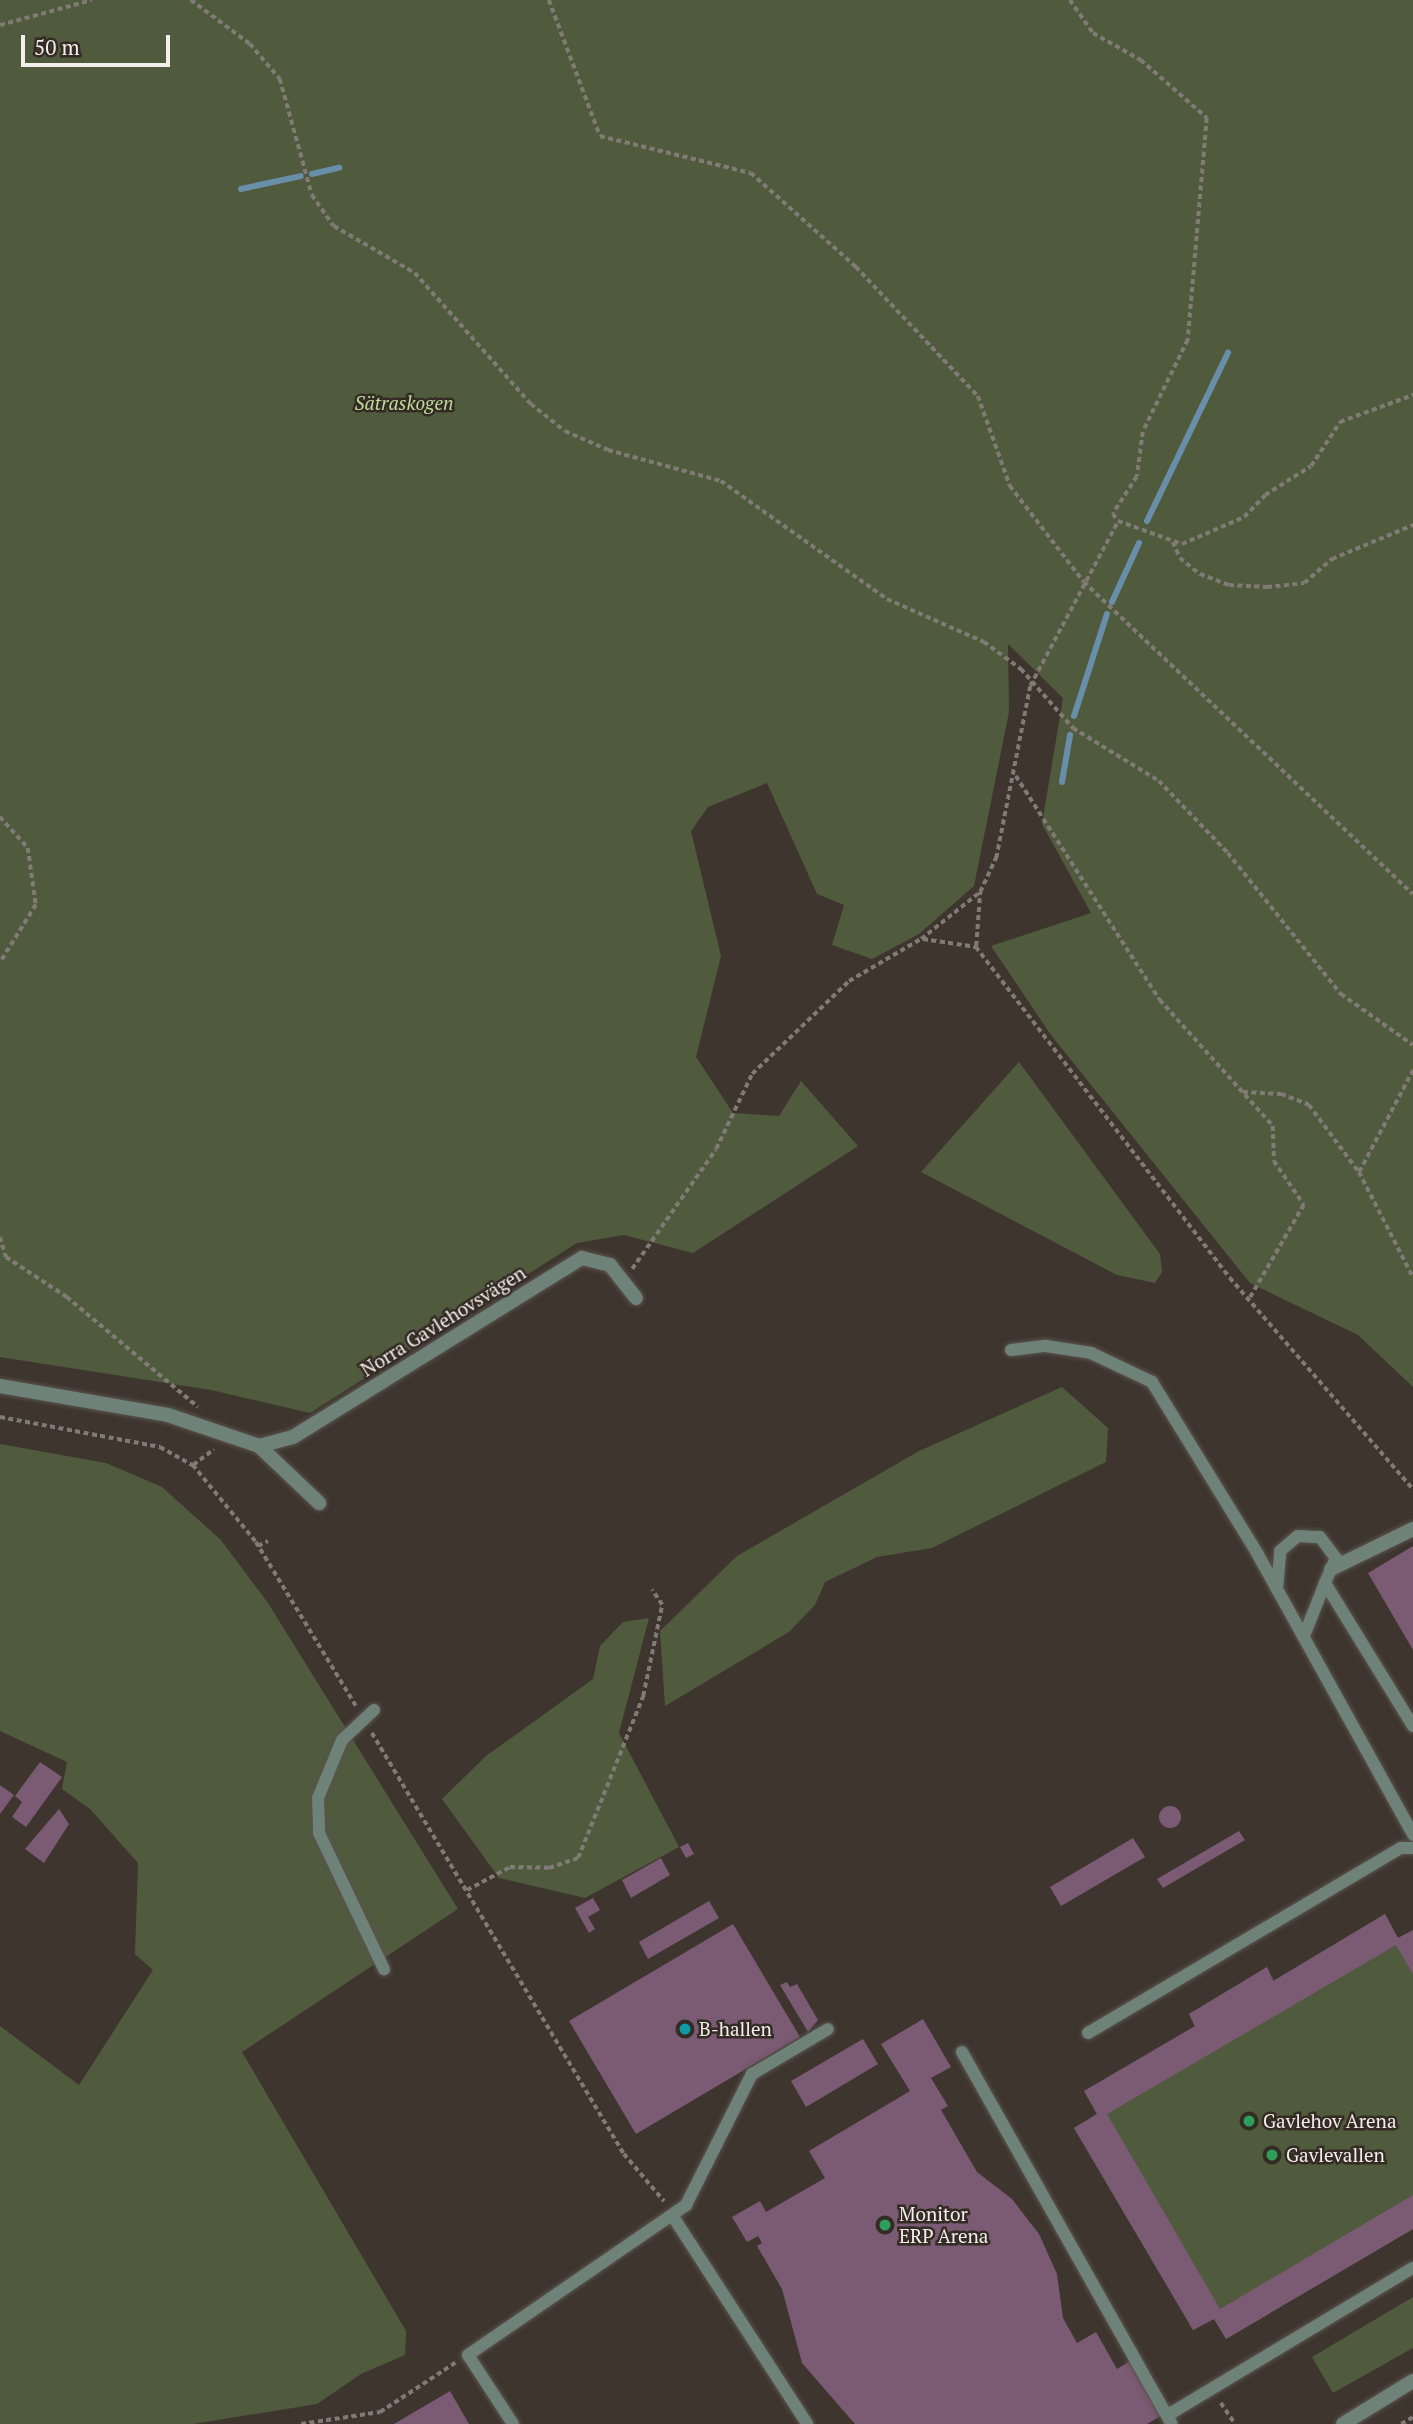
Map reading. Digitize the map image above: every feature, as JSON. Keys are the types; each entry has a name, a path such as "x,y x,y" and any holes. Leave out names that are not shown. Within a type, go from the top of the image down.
{"street":[{"name":"Norra Gavlehovsvägen","path":"259,1446 293,1437 582,1258 610,1265 624,1279 636,1298"},
{"path":"0,1386 168,1415 259,1446 319,1503"},
{"path":"1331,1569 1413,1529"},
{"path":"1343,2424 1413,2381"}],"lane":[{"path":"1011,1350 1045,1346 1091,1353 1152,1382 1277,1589 1413,1835"},
{"path":"1277,1589 1280,1551 1298,1536 1320,1537 1336,1558 1304,1636"},
{"path":"1325,1583 1413,1726"},
{"path":"369,1714 327,1769 318,1798 319,1833 384,1969"},
{"path":"1087,2033 1401,1848 1413,1848"},
{"path":"513,2424 468,2355 686,2205 752,2074 828,2029"},
{"path":"962,2052 1170,2419 1212,2390 1413,2268"},
{"path":"672,2215 807,2424"}],"path":[{"path":"0,25 92,0"},
{"path":"191,0 250,44 280,79 312,195 334,226 415,273 531,404 565,431 608,450 721,481 887,599 984,642 1021,669 1030,686 1073,728 1159,781 1228,853 1341,994 1413,1045"},
{"path":"550,0 600,136 751,173 856,267 978,396 1010,486 1084,582 1413,894"},
{"path":"1070,0 1093,33 1141,60 1208,118 1188,340 1143,432 1137,477 1113,513 1118,521 1182,544 1244,517 1265,495 1311,467 1340,422 1383,401 1413,395"},
{"path":"1118,521 1030,686 1016,776 996,858 980,892 976,947 1249,1300 1413,1489"},
{"path":"1172,541 1180,558 1200,574 1229,585 1266,587 1304,583 1332,559 1413,525"},
{"path":"1016,776 1160,1000 1273,1125 1274,1161 1304,1205 1249,1300"},
{"path":"0,817 28,848 36,905 0,962"},
{"path":"624,1279 716,1149 752,1074 849,981 922,939 980,892"},
{"path":"922,939 976,947"},
{"path":"1359,1172 1413,1070"},
{"path":"1241,1092 1281,1094 1309,1105 1359,1172 1413,1277"},
{"path":"0,1237 6,1257 67,1297 202,1410"},
{"path":"0,1417 160,1447 193,1465 258,1546 369,1714 467,1890 624,2154 654,2184 672,2215"},
{"path":"258,1546 268,1541"},
{"path":"467,1890 510,1867 550,1868 578,1858 643,1696 662,1605 652,1590"},
{"path":"301,2424 380,2412 468,2355"},
{"path":"1212,2390 1235,2424"},
{"path":"1401,2424 1413,2417"}],"green space":[{"name":"Sätraskogen","path":"0,0 1413,0 1413,1387 1358,1335 1250,1283 1051,1035 991,946 1091,913 1042,824 1063,698 1008,644 1009,712 974,886 919,934 872,959 832,945 844,905 817,894 767,783 708,807 691,831 721,956 696,1057 733,1113 779,1116 801,1081 858,1146 693,1253 624,1235 577,1243 310,1413 211,1390 0,1357"},
{"path":"1019,1062 1160,1254 1162,1272 1155,1283 1117,1275 921,1172"},
{"path":"1062,1387 1108,1428 1106,1462 932,1548 877,1557 825,1582 815,1605 789,1632 665,1706 660,1631 737,1556 919,1451"},
{"path":"0,1444 106,1463 162,1487 221,1540 268,1603 458,1909 242,2052 406,2331 405,2355 361,2374 317,2404 193,2424 0,2424 0,2026 79,2085 153,1970 135,1954 138,1863 90,1809 62,1789 67,1762 0,1731"},
{"path":"649,1618 619,1733 679,1847 585,1898 499,1878 442,1799 486,1756 593,1679 600,1646 623,1622"},
{"name":"Gavlehov Arena","path":"1385,1914 1398,1938 1413,1930 1413,2229 1226,2339 1214,2319 1193,2330 1074,2128 1097,2114 1084,2091 1195,2027 1189,2014 1267,1967 1274,1981"},
{"path":"1413,2297 1413,2348 1333,2393 1312,2357"}],"building":[{"path":"1413,1546 1413,1650 1368,1573"},
{"path":"40,1762 62,1777 26,1827 12,1817 22,1802 15,1796"},
{"path":"0,1785 14,1795 0,1814"},
{"path":"1170,1806 1178,1809 1181,1817 1178,1825 1170,1828 1162,1825 1159,1817 1162,1809"},
{"path":"59,1809 69,1824 44,1863 25,1849"},
{"path":"1239,1831 1245,1840 1163,1888 1157,1879"},
{"path":"1133,1838 1145,1857 1061,1906 1050,1887"},
{"path":"688,1843 694,1854 686,1858 680,1847"},
{"path":"661,1858 670,1875 631,1898 622,1880"},
{"path":"593,1898 600,1910 588,1917 595,1929 589,1933 575,1908"},
{"path":"709,1901 719,1918 648,1959 639,1942"},
{"path":"1385,1914 1398,1938 1413,1930 1413,1974 1396,1945 1107,2114 1220,2309 1413,2195 1413,2229 1226,2339 1214,2319 1193,2330 1074,2128 1097,2114 1084,2091 1195,2026 1189,2014 1267,1967 1273,1981"},
{"name":"B-hallen","path":"733,1924 800,2037 636,2134 569,2021"},
{"path":"787,1982 790,1987 797,1984 818,2020 808,2032 780,1985"},
{"name":"Monitor ERP Arena","path":"923,2019 951,2067 931,2078 948,2106 941,2110 977,2172 1012,2199 1039,2234 1057,2274 1063,2318 1077,2343 1096,2332 1117,2369 1133,2359 1164,2414 1147,2424 855,2424 802,2363 782,2289 757,2246 762,2243 758,2236 747,2242 732,2217 760,2201 766,2212 825,2178 809,2151 910,2091 881,2044"},
{"path":"863,2039 878,2064 806,2107 791,2081"},
{"path":"450,2391 469,2424 394,2424"}],"waterway":[{"path":"312,174 339,168"},
{"path":"241,189 301,176"},
{"path":"1147,521 1228,353"},
{"path":"1112,602 1139,543"},
{"path":"1074,716 1107,614"},
{"path":"1062,782 1070,735"}],"place":[{"name":"B-hallen","path":"685,2029"},
{"name":"Gavlehov Arena","path":"1249,2121"},
{"name":"Gavlevallen","path":"1272,2155"},
{"name":"Monitor ERP Arena","path":"885,2225"}]}
